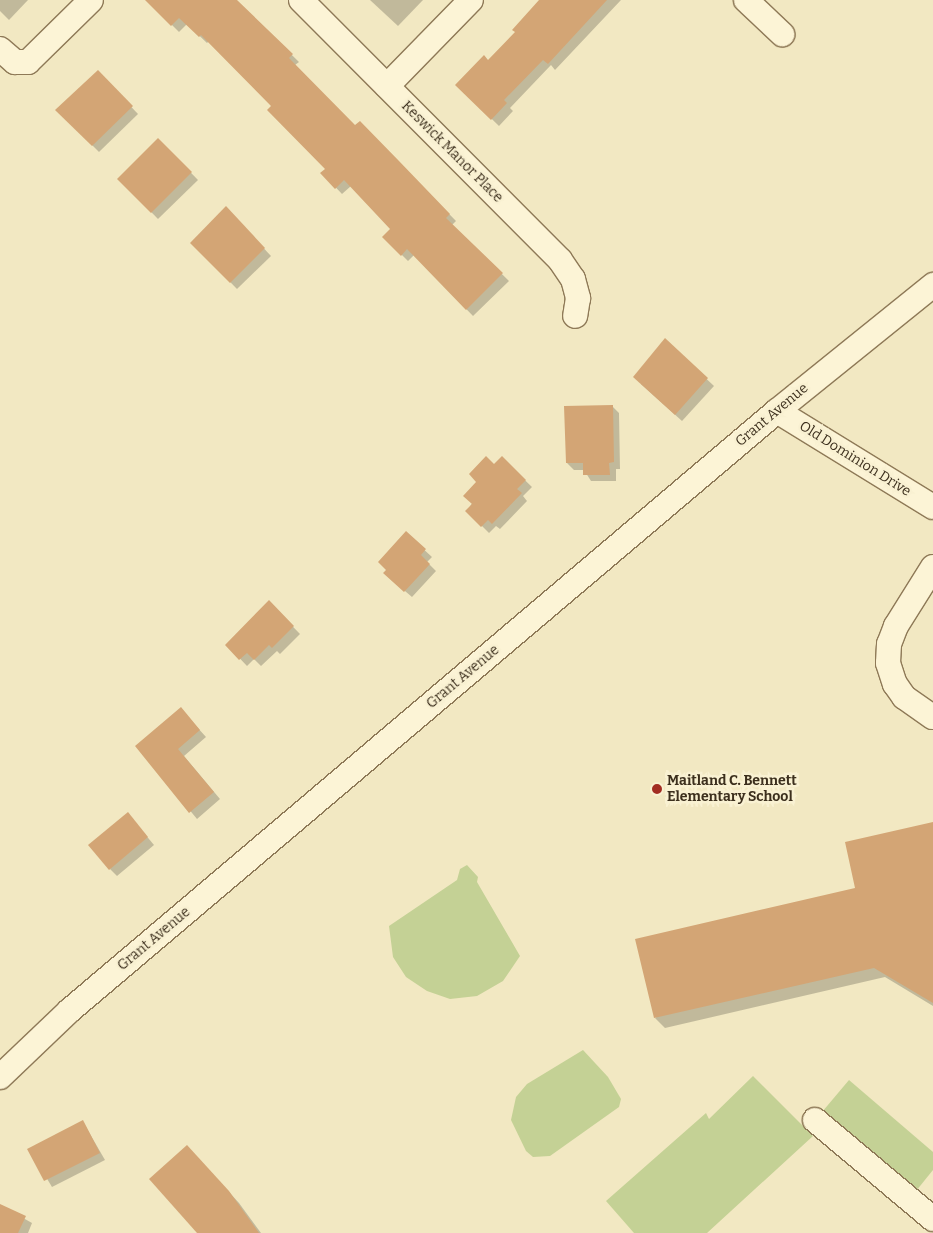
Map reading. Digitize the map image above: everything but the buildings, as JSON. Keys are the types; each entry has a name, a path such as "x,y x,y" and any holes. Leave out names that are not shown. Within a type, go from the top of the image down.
{"street":[{"path":"0,49 21,64 38,54 91,0"},
{"name":"Keswick Manor Place","path":"301,0 560,260 573,279 578,298 575,316"},
{"path":"387,86 471,0"},
{"path":"746,0 782,34"},
{"name":"Grant Avenue","path":"0,1077 77,1004 777,411 933,285"},
{"name":"Old Dominion Drive","path":"777,411 933,507"},
{"path":"933,568 896,626 889,644 888,663 895,684 904,697 933,717"},
{"path":"814,1120 933,1219"}],"green space":[{"path":"467,865 478,877 477,882 520,956 503,981 477,996 450,999 427,991 406,977 393,957 389,926 457,880 460,869"},
{"path":"583,1050 608,1077 621,1099 619,1107 550,1156 533,1157 526,1151 511,1120 516,1097 527,1084"},
{"path":"753,1076 813,1136 707,1233 634,1233 606,1201 706,1113 709,1119"},
{"path":"849,1080 933,1152 933,1170 916,1191 822,1112"}],"place":[{"name":"Maitland C. Bennett Elementary School","path":"657,789"}]}
